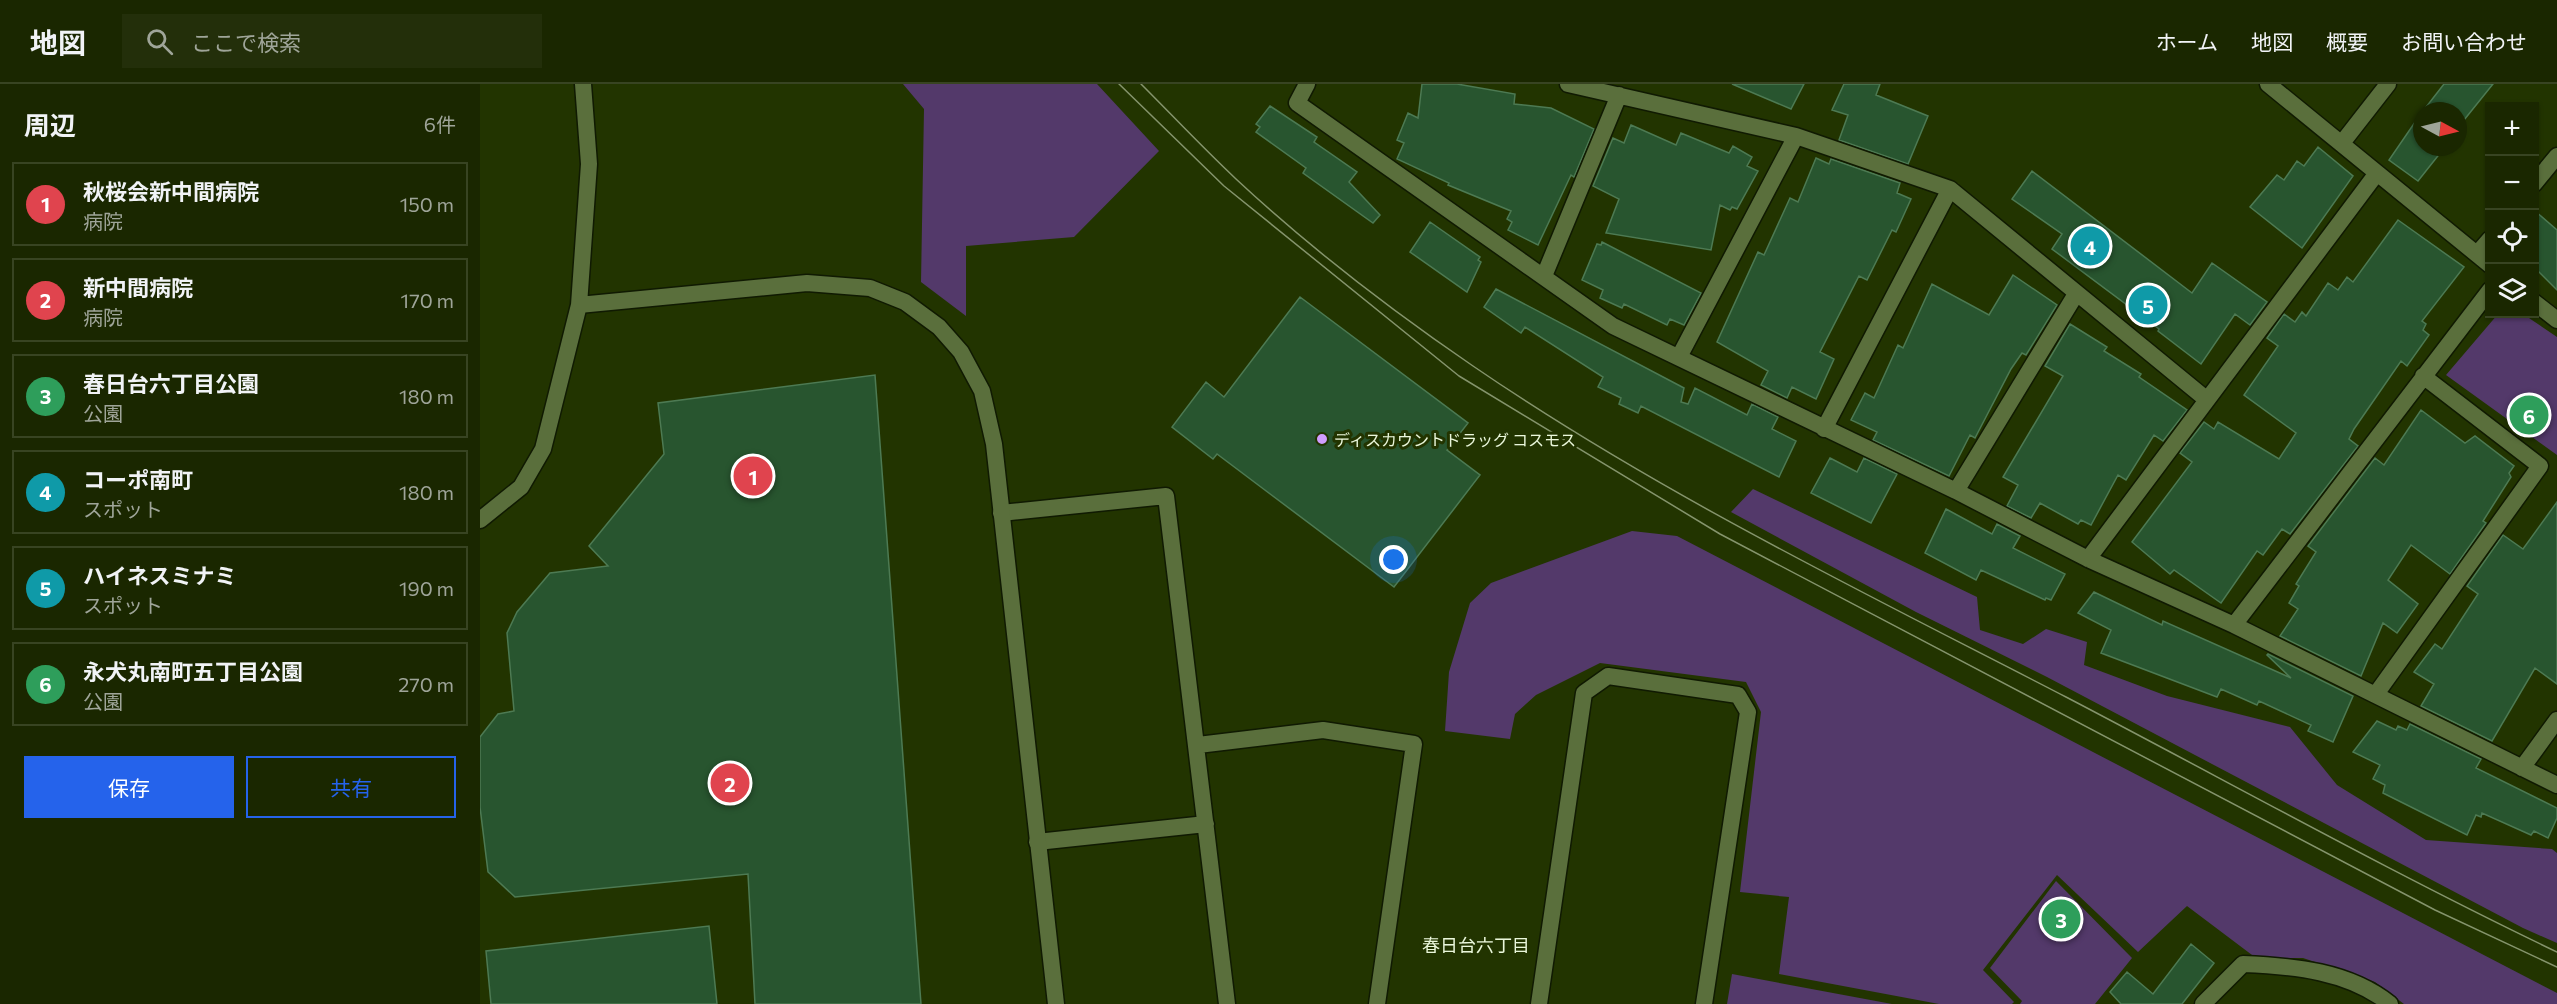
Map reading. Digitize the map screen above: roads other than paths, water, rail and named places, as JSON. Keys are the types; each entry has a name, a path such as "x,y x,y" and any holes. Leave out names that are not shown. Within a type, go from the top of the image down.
{"street":[{"path":"480,520 521,487 543,449 579,305 589,164 583,84"},
{"path":"1308,84 1297,103 1613,326 1956,491 2088,559 2234,625 2376,694 2557,785"},
{"path":"1568,84 1796,136 1950,189 2206,399"},
{"path":"2268,84 2483,260"},
{"path":"2342,143 2388,84"},
{"path":"1544,276 1619,95"},
{"path":"1680,357 1796,136"},
{"path":"2539,179 2557,156"},
{"path":"2088,559 2377,173"},
{"path":"1824,429 1950,189"},
{"path":"579,305 807,283 870,288 905,302 939,327 961,352 982,391 994,444 1056,1004"},
{"path":"1956,491 2076,294"},
{"path":"2234,625 2485,297"},
{"path":"2539,305 2557,320"},
{"path":"2376,694 2540,466 2424,376"},
{"path":"1000,513 1166,496 1198,745 1227,1004"},
{"path":"1544,1003 1584,693 1608,676 1738,695 1748,712 1704,1004"},
{"path":"2522,768 2557,720"},
{"path":"1198,745 1323,730 1414,744 1377,1004"},
{"path":"1037,842 1206,824"},
{"path":"2203,1004 2243,964 2302,967 2372,990 2390,1004"}],"tram line":[{"path":"1119,84 1224,186 1459,376 1720,534 2435,910 2557,967"},
{"path":"1141,84 1236,179 1292,229 1412,323 1544,413 1690,500 1839,580 2066,697 2371,859 2557,952"}],"place":[{"name":"コーポ南町","path":"2090,246"},
{"name":"ハイネスミナミ","path":"2148,305"},
{"name":"永犬丸南町五丁目公園","path":"2529,415"},
{"name":"ディスカウントドラッグ コスモス","path":"1322,439"},
{"name":"秋桜会新中間病院","path":"753,476"},
{"name":"新中間病院","path":"730,783"},
{"name":"春日台六丁目公園","path":"2061,919"}],"district":[{"name":"春日台六丁目","path":"1476,945"}]}
